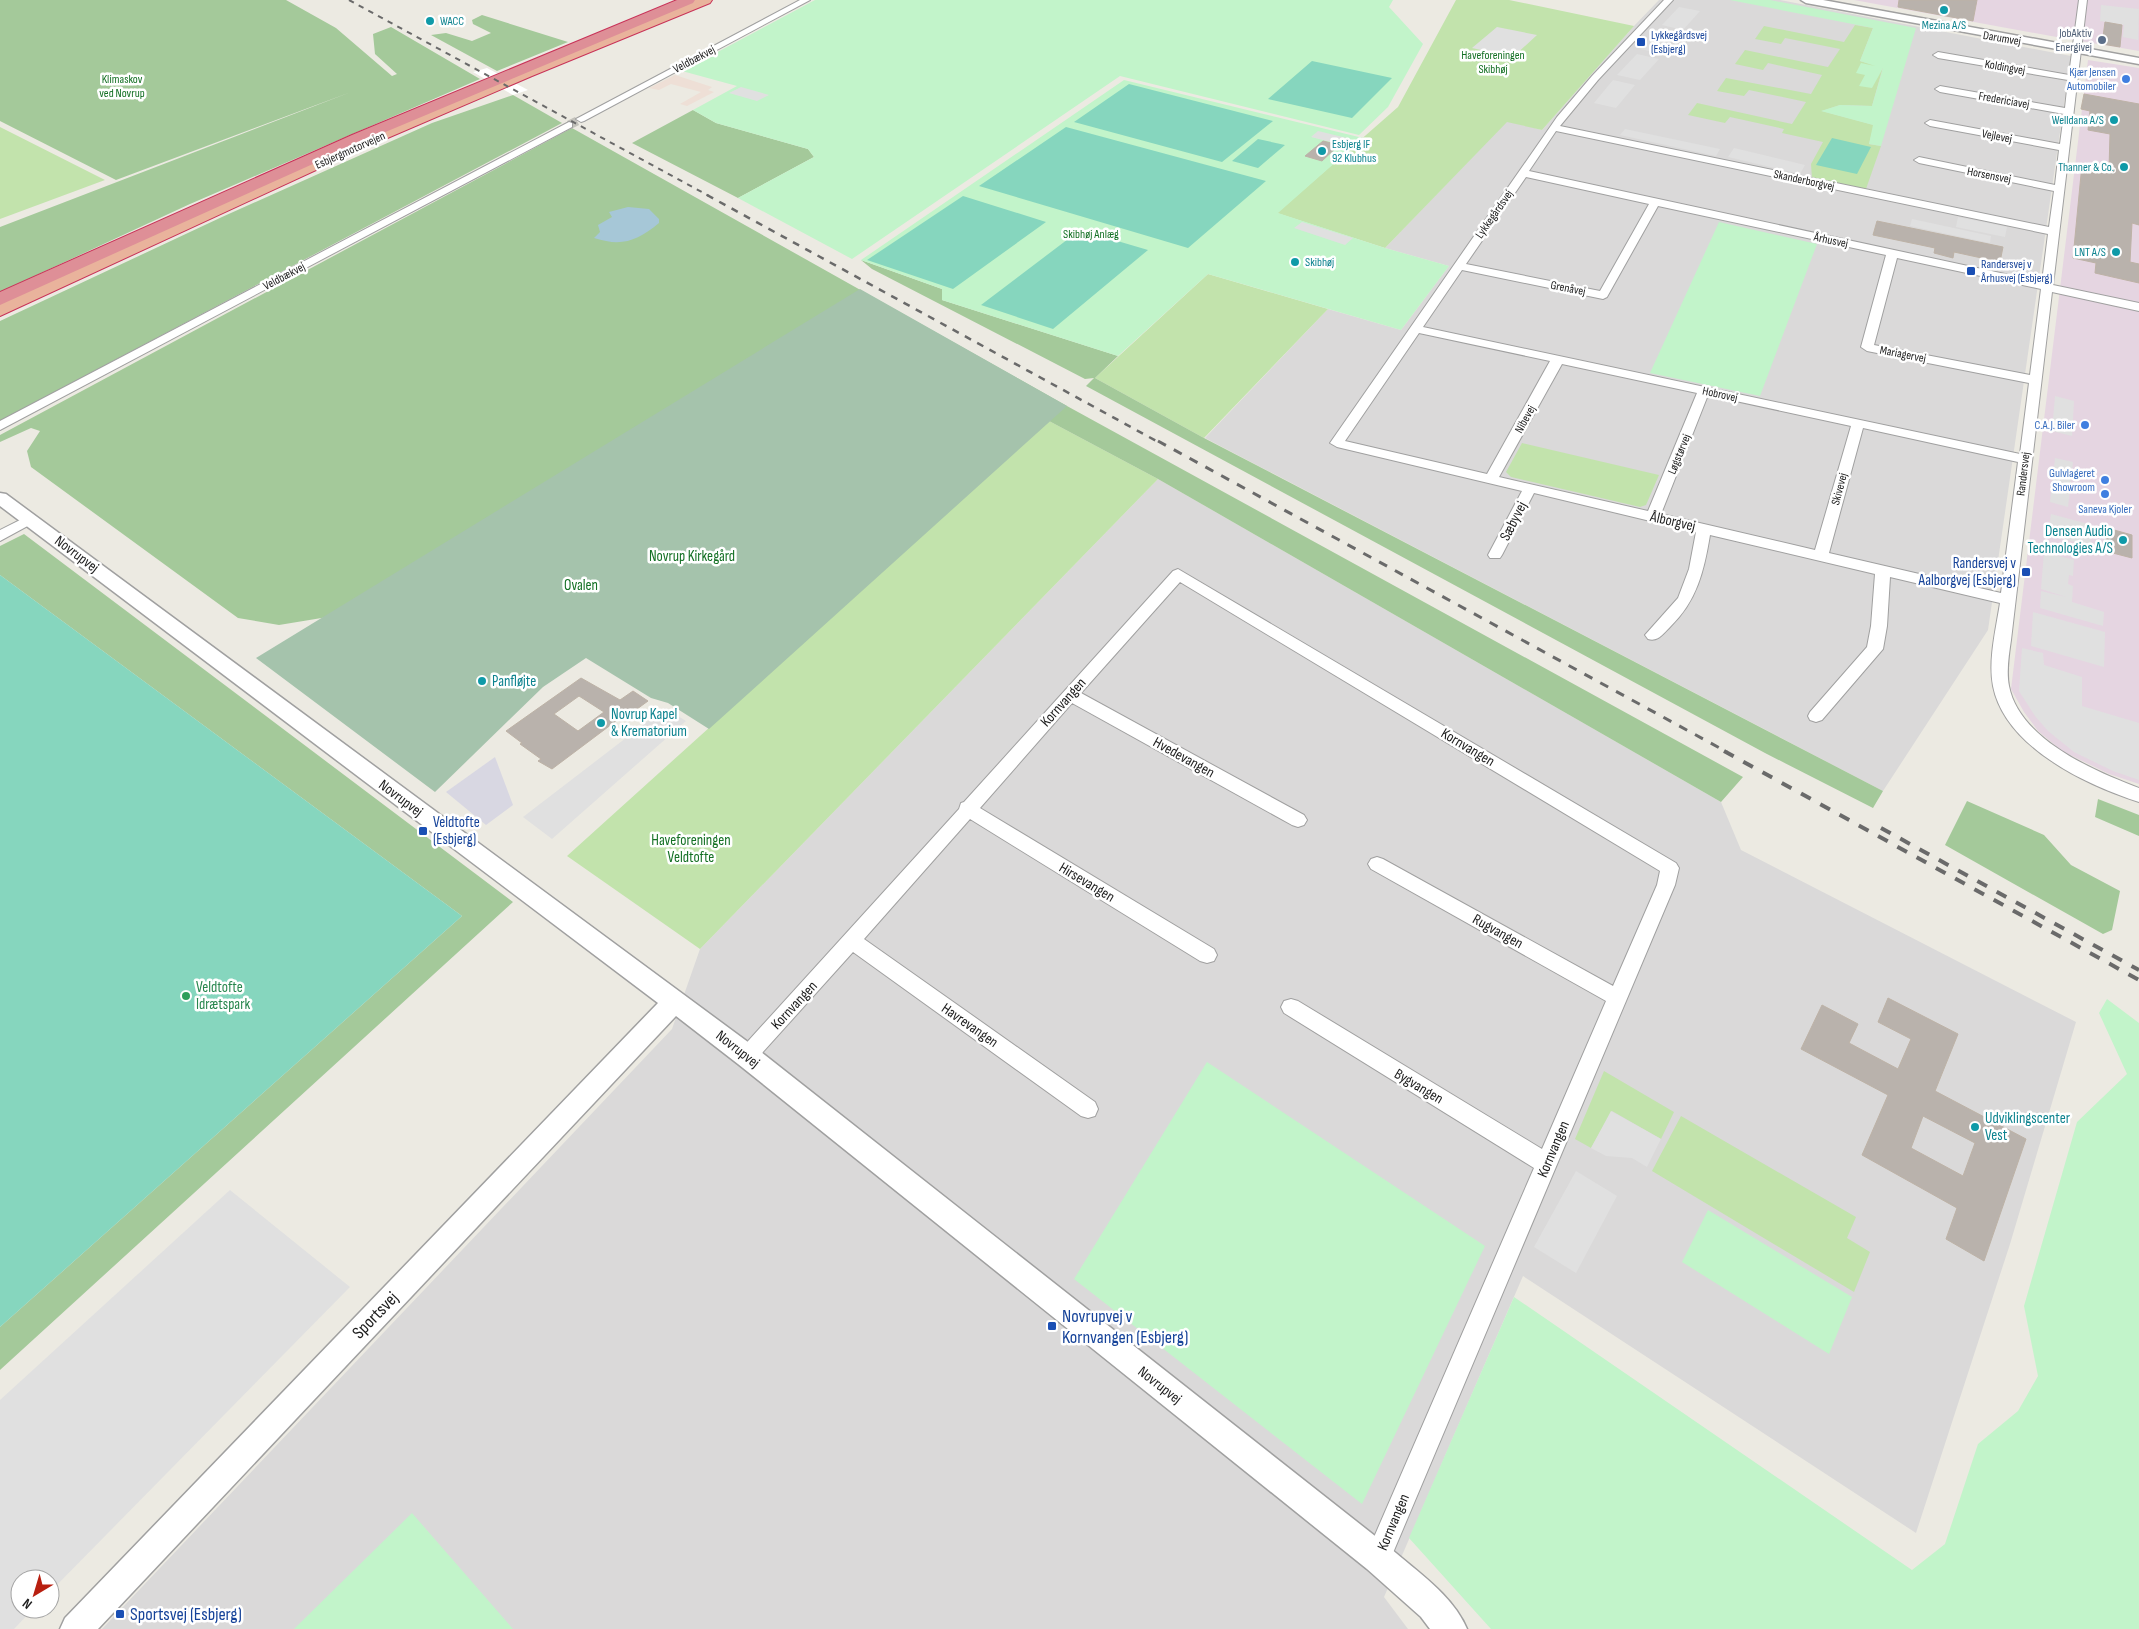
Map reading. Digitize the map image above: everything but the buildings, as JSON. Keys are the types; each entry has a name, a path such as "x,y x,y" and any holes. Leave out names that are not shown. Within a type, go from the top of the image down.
{"highway":[{"name":"Esbjergmotorvejen","path":"0,299 358,138 688,0"},
{"name":"Esbjergmotorvejen","path":"0,310 211,212 369,142 705,0"}],"street":[{"name":"Veldbækvej","path":"582,119 806,0"},
{"name":"Lykkegårdsvej","path":"1337,443 1554,128 1595,78 1669,0"},
{"name":"Darumvej","path":"1806,0 2139,62"},
{"name":"Randersvej","path":"2082,0 2055,232 2034,380 2008,600 2001,687 2007,703 2017,720 2045,747 2074,768 2099,781 2139,795"},
{"name":"Koldingvej","path":"1938,55 2073,78"},
{"name":"Fredericiavej","path":"1940,89 2069,112"},
{"name":"Vejlevej","path":"1930,123 2065,148"},
{"name":"Veldbækvej","path":"0,426 569,125"},
{"name":"Skanderborgvej","path":"1554,128 2055,232"},
{"name":"Horsensvej","path":"1919,160 2060,189"},
{"name":"Århusvej","path":"1523,173 2139,307"},
{"name":"Grenåvej","path":"1458,266 1604,295 1655,202"},
{"name":"Mariagervej","path":"1892,254 1867,347 2034,380"},
{"name":"Hobrovej","path":"1416,329 2025,459"},
{"name":"Nibevej","path":"1491,479 1558,359"},
{"name":"Løgstørvej","path":"1653,517 1704,390"},
{"name":"Skivevej","path":"1821,556 1858,423"},
{"name":"Ålborgvej","path":"1337,443 2008,600"},
{"name":"Sæbyvej","path":"1495,555 1530,488"},
{"name":"Novrupvej","path":"0,498 747,1056 1378,1558 1432,1606 1451,1629"},
{"path":"0,536 30,519"},
{"path":"1652,635 1679,608 1687,596 1695,578 1704,528"},
{"path":"1816,716 1875,648 1879,626 1883,570"},
{"name":"Kornvangen","path":"747,1056 852,941 967,808 1178,574 1670,868 1666,885 1378,1558"},
{"name":"Hvedevangen","path":"1070,694 1298,820"},
{"name":"Hirsevangen","path":"967,808 1207,955"},
{"name":"Rugvangen","path":"1377,864 1618,998"},
{"name":"Havrevangen","path":"852,941 1088,1109"},
{"name":"Sportsvej","path":"76,1629 675,1001"},
{"name":"Bygvangen","path":"1292,1007 1547,1164"}],"shaded area":[{"path":"1659,0 1780,0 2071,56 1988,630 1883,791 1205,438 1328,309 1401,330 1449,266 1385,248 1507,121 1542,130"},
{"path":"1854,0 2139,0 2139,51 2051,36"},
{"path":"2101,5 2139,9 2138,40 2123,37 2124,25 2100,21"},
{"path":"1679,7 1700,11 1683,30 1662,25"},
{"path":"1497,27 1537,35 1513,57 1472,48"},
{"path":"1657,30 1678,34 1662,54 1640,49"},
{"path":"1637,54 1659,59 1640,80 1617,75"},
{"path":"2088,60 2139,68 2139,784 2109,774 2062,751 2038,731 2024,712 2011,689"},
{"path":"675,75 712,87 708,90 714,92 687,106 680,104 701,92 671,84 659,90 649,88"},
{"path":"1613,80 1635,85 1616,108 1594,103"},
{"path":"741,87 769,95 757,101 729,93"},
{"path":"1625,129 1720,149 1716,156 1620,135"},
{"path":"1318,131 1350,139 1343,145 1311,137"},
{"path":"1734,148 1805,165 1800,174 1728,157"},
{"path":"1958,217 2007,227 2005,237 1956,227"},
{"path":"1912,219 1991,236 1990,243 1910,226"},
{"path":"1302,222 1353,238 1345,245 1294,228"},
{"path":"2055,396 2074,401 2072,436 2052,431"},
{"path":"2055,458 2073,462 2068,507 2050,502"},
{"path":"1158,479 1721,802 1741,850 2076,1022 2010,1244 1916,1533 1523,1276 1384,1597 1408,1629 102,1629 672,1029 700,949"},
{"path":"2051,514 2092,525 2090,546 2048,535"},
{"path":"2044,552 2074,560 2073,576 2069,575 2068,584 2073,586 2072,602 2104,612 2103,626 2040,608 2041,591 2066,597 2041,589"},
{"path":"2033,612 2105,632 2104,667 2031,646"},
{"path":"2022,648 2043,653 2044,665 2082,677 2082,706 2139,723 2139,780 2113,771 2074,752 2048,731 2035,716 2019,691"},
{"path":"665,708 686,721 552,839 523,817"},
{"path":"495,757 513,805 486,825 446,792"},
{"path":"1611,1111 1661,1139 1647,1167 1632,1158 1606,1156 1591,1148"},
{"path":"1576,1171 1617,1196 1576,1273 1534,1247"},
{"path":"230,1190 350,1287 60,1582 60,1569 10,1569 10,1619 24,1619 14,1629 0,1629 0,1400"}],"green space":[{"name":"Klimaskov ved Novrup","path":"0,0 286,0 336,28 392,76 397,74 375,54 373,34 391,27 480,79 190,204 0,292 0,227 351,92 116,180 0,121"},
{"path":"815,0 1393,0 1389,7 1423,44 1388,107 1359,135 1120,76 852,259 738,198 814,157 808,149 716,123 693,110 737,86 682,71"},
{"name":"Haveforeningen Skibhøj","path":"1456,0 1509,0 1634,26 1542,130 1507,122 1385,248 1277,213 1398,107"},
{"path":"1730,0 1770,0 1916,28 1881,146 1869,144 1873,125 1821,111 1840,105 1872,106 1883,68 1872,88 1859,86 1865,75 1856,73 1861,63 1875,66 1860,61 1873,28"},
{"path":"482,15 568,42 497,71 431,35 446,33 472,41 491,33 473,24 472,20"},
{"path":"1855,25 1873,28 1860,61 1883,67 1872,106 1840,105 1822,111 1874,125 1869,144 1881,146 1866,189 1812,178 1811,164 1823,142 1782,133 1784,129 1730,117 1725,123 1688,115 1697,103 1792,124 1806,102 1749,90 1744,96 1717,91 1726,78 1811,94 1822,75 1768,63 1763,70 1735,64 1745,50 1828,67 1840,49 1785,38 1781,44 1755,39 1764,26 1844,42"},
{"path":"1312,61 1392,78 1352,118 1268,99"},
{"name":"Skibhøj Anlæg","path":"1124,80 1363,138 1278,213 1385,248 1449,266 1401,330 1208,274 1118,356 942,300 942,289 861,260"},
{"path":"1129,84 1273,121 1222,162 1074,122"},
{"path":"513,95 562,123 0,421 0,321 222,217 432,123"},
{"path":"693,110 716,123 808,149 814,157 738,198 632,143"},
{"path":"0,127 105,180 0,219"},
{"path":"1066,127 1266,181 1188,248 979,186"},
{"path":"572,128 1067,406 1743,777 1721,802 1158,479 1049,421 943,516 279,625 238,618 31,467 27,451 40,431 31,428 0,442 0,435"},
{"path":"1832,138 1871,147 1857,174 1816,165"},
{"path":"1258,139 1285,145 1258,168 1232,161"},
{"path":"963,196 1046,222 953,289 867,260"},
{"path":"1719,222 1817,244 1760,396 1650,373"},
{"path":"1080,230 1148,250 1053,329 981,305"},
{"path":"861,260 942,289 942,300 1118,356 1095,378 1204,438 1883,791 1873,808 1765,753 1086,386 1094,378 1085,379 872,269"},
{"path":"1208,274 1328,309 1204,438 1095,378"},
{"name":"Novrup Kirkegård","path":"860,289 1067,406 709,729 668,703 651,698 586,658 543,687 435,792 256,658"},
{"name":"Haveforeningen Veldtofte","path":"1049,421 1158,479 700,949 567,856"},
{"path":"1522,443 1659,475 1646,505 1640,507 1511,477 1506,472"},
{"path":"24,534 513,902 0,1370 0,1327 462,916 0,575 0,546"},
{"name":"Veldtofte Idrætspark","path":"0,575 462,916 0,1327"},
{"path":"2098,799 2139,815 2139,836 2095,817"},
{"path":"1967,801 2044,835 2071,865 2120,891 2112,930 2103,934 1945,845"},
{"path":"2107,999 2139,1023 2139,1629 1491,1629 1409,1538 1514,1297 1912,1570 1945,1544 1978,1444 2018,1411 2038,1376 2024,1306 2077,1122 2127,1074 2099,1013"},
{"path":"1207,1062 1485,1246 1362,1504 1074,1279"},
{"path":"1604,1071 1674,1112 1661,1139 1612,1111 1591,1148 1575,1139"},
{"path":"1681,1116 1856,1217 1847,1238 1870,1252 1854,1292 1652,1171"},
{"path":"1708,1210 1852,1297 1829,1354 1682,1262"},
{"path":"412,1513 513,1629 294,1629"}],"water":[{"path":"628,207 649,209 659,219 659,223 644,234 629,241 613,242 594,238 600,232 598,225 612,217 609,212"}],"pier":[{"path":"487,68 528,90 513,95 473,72"}],"tunnel":[{"path":"569,125 581,119"}],"railway":[{"path":"349,0 709,196"},
{"path":"707,195 1160,443"},
{"path":"1158,441 1727,752"},
{"path":"1724,751 2139,980"},
{"path":"1881,828 2139,970"}],"place":[{"name":"Mezina A/S","path":"1944,10"},
{"name":"WACC","path":"430,21"},
{"name":"JobAktiv Energivej","path":"2102,40"},
{"name":"Lykkegårdsvej (Esbjerg)","path":"1641,42"},
{"name":"Kjær Jensen Automobiler","path":"2126,79"},
{"name":"Welldana A/S","path":"2114,120"},
{"name":"Esbjerg IF 92 Klubhus","path":"1322,151"},
{"name":"Thanner & Co.","path":"2124,167"},
{"name":"LNT A/S","path":"2116,252"},
{"name":"Skibhøj","path":"1295,262"},
{"name":"Randersvej v Århusvej (Esbjerg)","path":"1971,271"},
{"name":"C.A.J. Biler","path":"2085,425"},
{"name":"Gulvlageret Showroom","path":"2105,480"},
{"name":"Saneva Kjoler","path":"2105,494"},
{"name":"Densen Audio Technologies A/S","path":"2123,540"},
{"name":"Randersvej v Aalborgvej (Esbjerg)","path":"2026,572"},
{"name":"Panfløjte","path":"482,681"},
{"name":"Novrup Kapel & Krematorium","path":"601,723"},
{"name":"Veldtofte (Esbjerg)","path":"423,831"},
{"name":"Veldtofte Idrætspark","path":"186,996"},
{"name":"Udviklingscenter Vest","path":"1975,1127"},
{"name":"Novrupvej v Kornvangen (Esbjerg)","path":"1052,1326"},
{"name":"Sportsvej (Esbjerg)","path":"120,1614"}],"park label":[{"name":"Ovalen","path":"581,585"}]}
